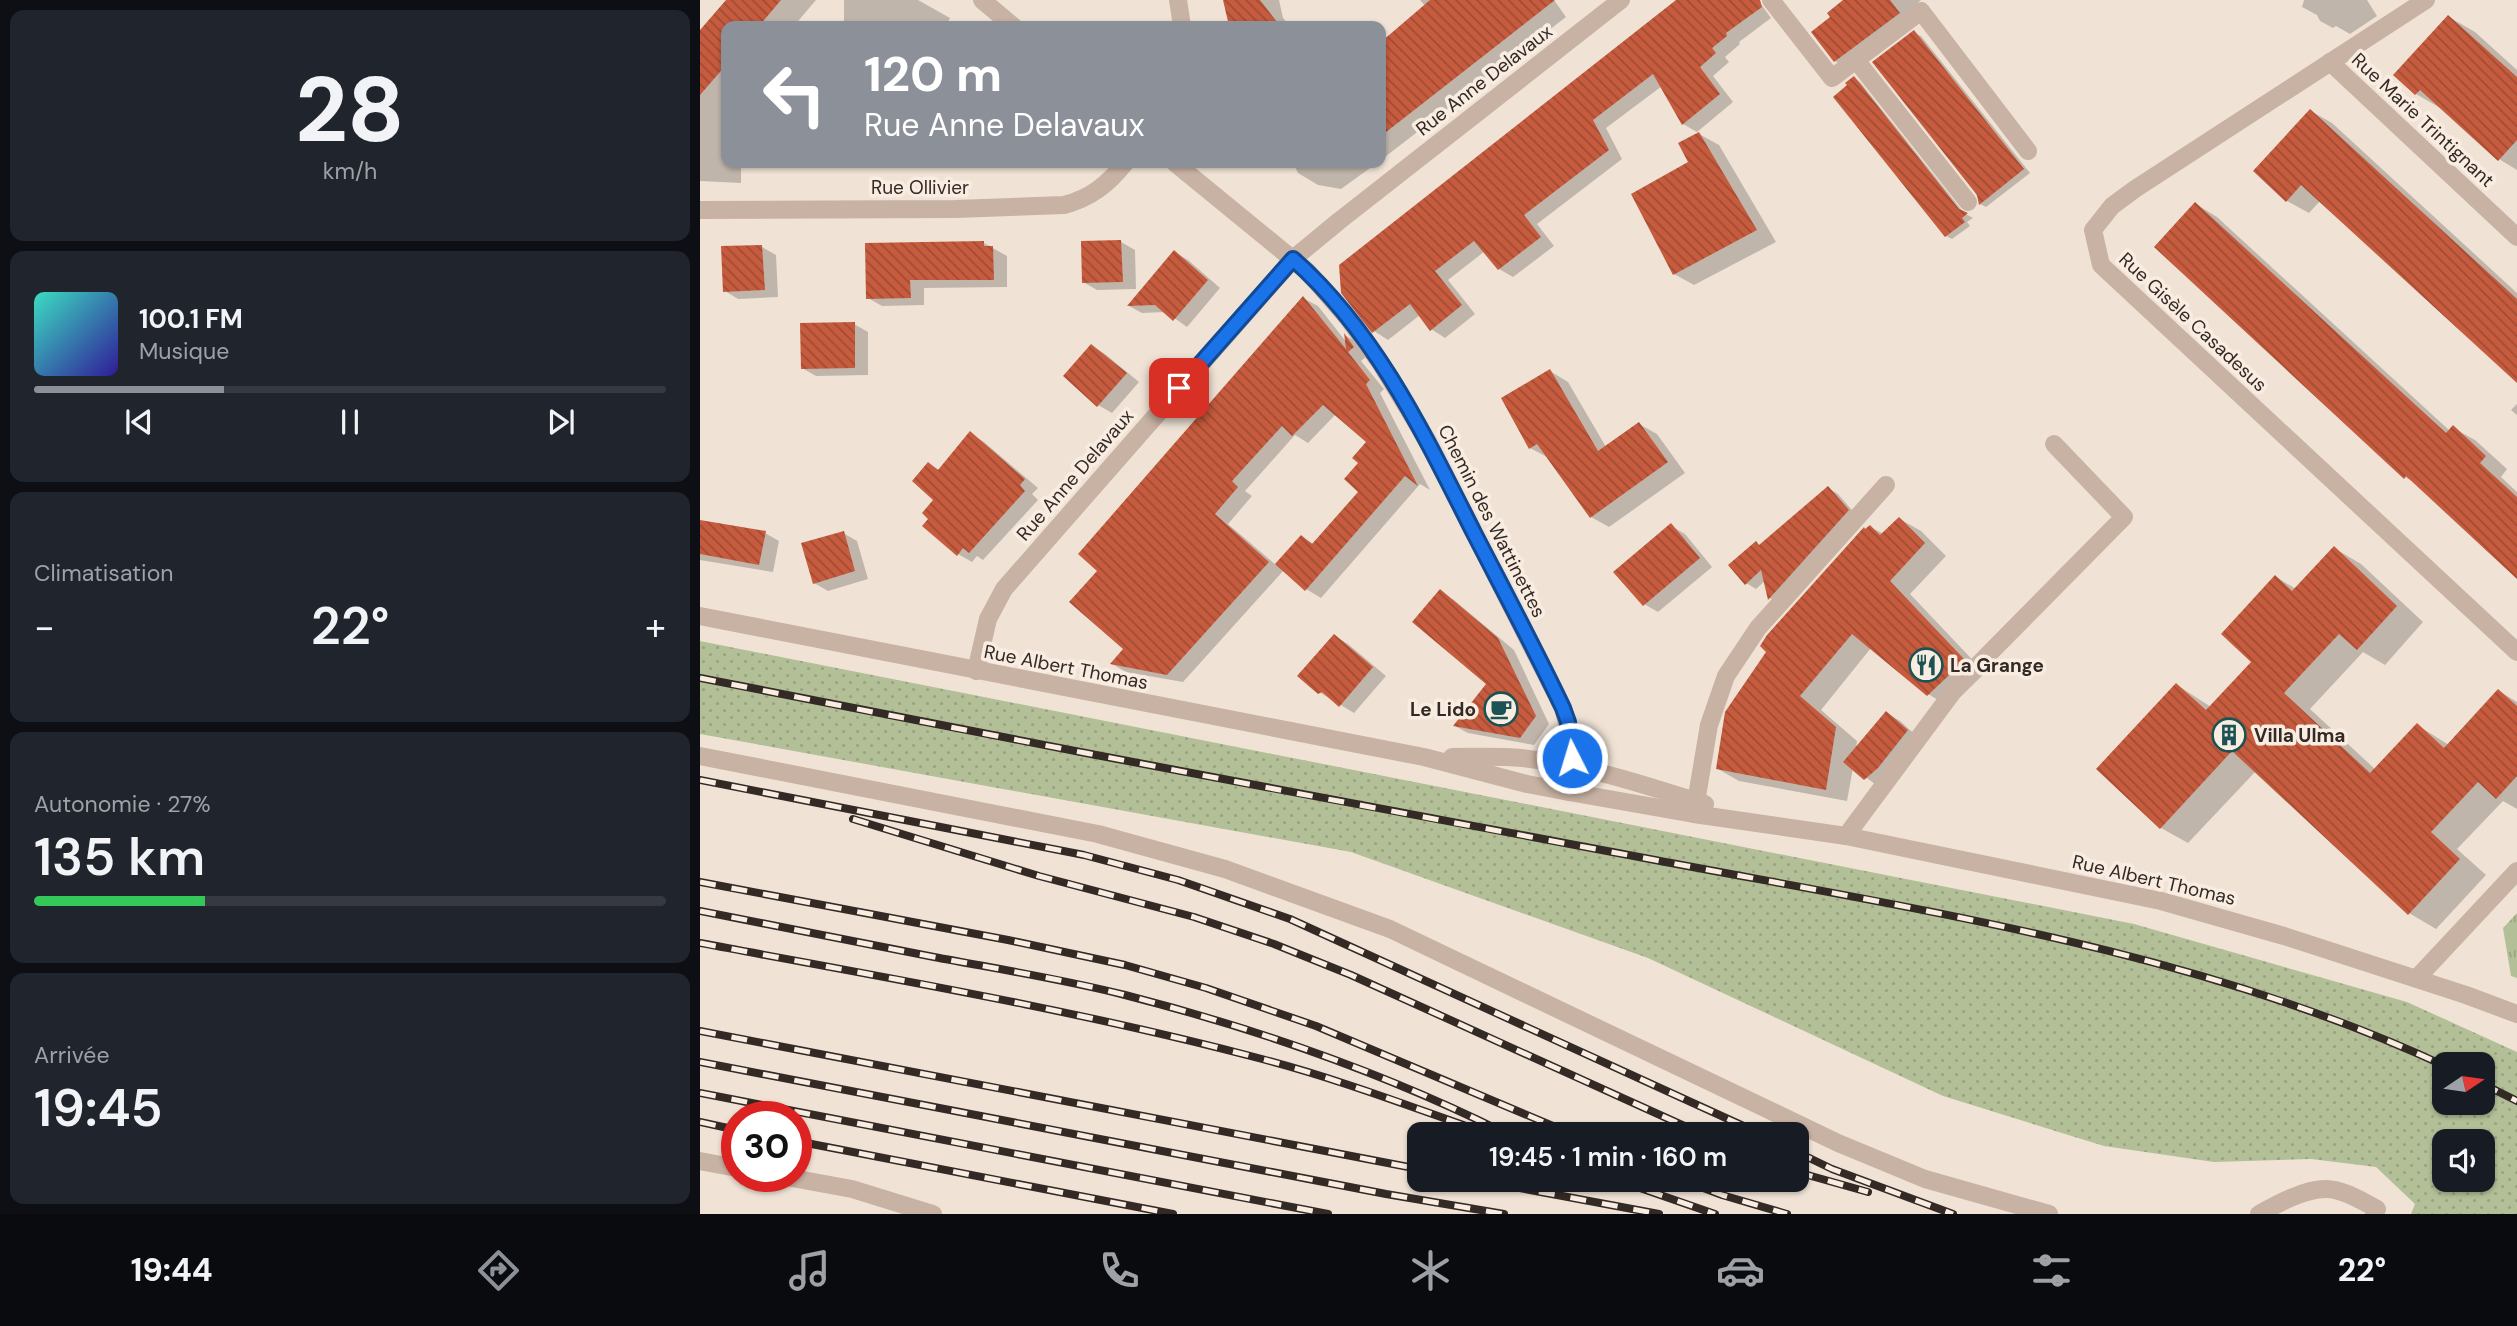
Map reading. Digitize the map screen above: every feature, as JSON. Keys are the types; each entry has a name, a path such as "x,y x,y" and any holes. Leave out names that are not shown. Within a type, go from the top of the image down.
{"street":[{"path":"982,0 1007,21"},
{"path":"1178,0 1181,21"},
{"name":"Rue Anne Delavaux","path":"976,671 988,619 1003,589 1293,259 1620,0"},
{"path":"1771,0 1832,78 1921,11 2028,151"},
{"name":"Rue Gisèle Casadesus","path":"2426,0 2135,189 2112,206 2093,230 2101,265 2517,652"},
{"path":"1856,60 1968,202"},
{"name":"Rue Marie Trintignant","path":"2330,62 2517,237"},
{"name":"Rue Ollivier","path":"700,209 955,209 1064,205 1096,192 1121,168"},
{"name":"Chemin des Wattinettes","path":"1181,168 1316,281 1347,317 1413,415 1563,708 1571,740 1569,792"},
{"path":"1846,836 1958,685 2124,517 2054,444"},
{"path":"1695,808 1709,724 1726,676 1758,628 1886,485"},
{"name":"Rue Albert Thomas","path":"700,617 1424,757 1527,784 1695,808 2161,901 2244,923 2417,978 2517,1014"},
{"path":"700,756 1098,834 1225,869 1390,929 1838,1143 1925,1180 2049,1214"},
{"name":"Rue Albert Thomas","path":"1424,757 1501,757 1571,766 1617,776 1695,808"},
{"path":"2417,978 2517,871"},
{"path":"700,1161 721,1165"},
{"path":"812,1182 852,1189 933,1214"},
{"path":"2259,1214 2291,1197 2325,1189 2348,1194 2377,1209 2374,1214"}],"green space":[{"path":"700,641 2134,924 2407,1002 2517,1052 2517,1214 2411,1214 2415,1204 2376,1167 2311,1159 2214,1162 2104,1146 1943,1096 1648,958 1351,852 700,734"},
{"path":"2517,913 2517,978 2511,976 2503,928"}],"building":[{"path":"726,0 781,0 763,21 721,21 721,71 700,95 700,30"},
{"path":"1223,0 1260,0 1276,21 1228,21"},
{"path":"1430,0 1555,0 1386,132 1386,38"},
{"path":"1676,0 1760,0 1762,7 1726,33 1727,36 1712,48 1716,53 1700,67 1720,94 1682,125 1653,74 1593,120 1609,150 1524,215 1541,237 1498,270 1474,241 1435,271 1462,305 1430,331 1410,304 1372,333 1341,293 1339,265"},
{"path":"1843,0 1890,0 1900,13 1834,62 1811,32 1830,17 1827,13"},
{"path":"2448,15 2517,77 2517,140 2498,161 2420,90 2415,95 2393,75"},
{"path":"1914,30 2024,169 1979,205 1977,195 1872,62"},
{"path":"1854,76 1959,209 1968,213 1962,218 1965,222 1945,237 1833,97"},
{"path":"2310,109 2517,299 2517,383 2301,185 2286,202 2253,171"},
{"path":"1699,132 1757,230 1673,275 1631,194 1688,162 1678,143"},
{"path":"2195,202 2446,433 2453,425 2486,456 2480,463 2517,497 2517,579 2406,476 2404,479 2154,247"},
{"path":"1121,240 1123,282 1082,283 1081,241"},
{"path":"984,241 984,246 993,246 994,280 910,280 911,298 866,299 865,243"},
{"path":"762,245 765,290 723,292 721,246"},
{"path":"1174,250 1208,280 1173,321 1155,305 1127,306"},
{"path":"1303,296 1346,349 1344,333 1354,347 1348,352 1370,380 1366,384 1418,486 1405,476 1305,591 1275,564 1301,535 1312,544 1358,492 1344,479 1358,463 1352,458 1366,442 1323,405 1292,436 1282,426 1232,481 1238,487 1215,514 1269,562 1167,675 1110,664 1123,649 1069,602 1097,571 1078,554"},
{"path":"855,322 855,368 801,369 800,323"},
{"path":"1091,344 1127,373 1097,407 1063,376"},
{"path":"1550,369 1598,451 1639,422 1668,462 1590,518 1537,444 1529,449 1501,398"},
{"path":"970,431 1025,479 1020,485 1025,491 969,553 963,548 957,556 922,526 928,519 922,513 933,500 912,481 928,462 938,470"},
{"path":"1828,486 1849,510 1768,600 1761,570 1745,585 1728,565 1756,541 1759,545"},
{"path":"1899,517 1925,543 1890,581 1965,660 1927,696 1852,634 1800,696 1836,727 1826,790 1716,769 1725,712 1766,652 1760,646 1767,635 1864,527 1865,529 1870,525 1880,535"},
{"path":"700,520 766,531 759,565 700,554"},
{"path":"1671,523 1700,558 1643,606 1613,572"},
{"path":"844,531 855,571 813,584 801,543"},
{"name":"Villa Ulma","path":"2334,546 2397,606 2357,650 2339,634 2284,693 2370,773 2417,723 2444,748 2498,689 2517,706 2517,776 2496,799 2478,782 2431,832 2460,859 2408,915 2232,751 2160,829 2096,769 2176,683 2206,710 2251,662 2221,634 2275,575 2292,591"},
{"path":"1440,589 1498,638 1536,716 1520,738 1453,726 1486,684 1412,622"},
{"path":"1334,634 1373,667 1339,707 1297,676"},
{"path":"1886,711 1908,730 1878,768 1864,780 1843,762"}],"railway":[{"path":"700,678 1177,771 1856,897 2057,939 2157,963 2255,992 2351,1026 2432,1060"},
{"path":"700,780 1084,855 1178,880 1290,919 1735,1122"},
{"path":"853,819 1039,876 1194,917 1274,944 1351,975 1676,1122"},
{"path":"700,882 1008,940 1125,965 1206,988 1316,1026 1544,1122"},
{"path":"700,911 1054,979 1175,1008 1320,1054 1415,1091 1482,1122"},
{"path":"700,943 982,996 1192,1041 1319,1075 1455,1122"},
{"path":"700,1031 1407,1167"},
{"path":"700,1062 1386,1194 1504,1214"},
{"path":"2496,1090 2517,1101"},
{"path":"700,1093 1328,1214"},
{"path":"700,1122 721,1127"},
{"path":"812,1144 1173,1214"},
{"path":"1809,1158 1953,1214"},
{"path":"1809,1175 1868,1192"},
{"path":"1541,1192 1659,1214"},
{"path":"1652,1192 1715,1214"},
{"path":"1714,1192 1787,1214"}],"place":[{"name":"La Grange","path":"1926,665"},
{"name":"Le Lido","path":"1501,709"},
{"name":"Villa Ulma","path":"2229,735"}],"route":[{"path":"1179,388 1293,259 1307,271 1347,317 1413,415 1563,708 1568,722 1572,758"}]}
